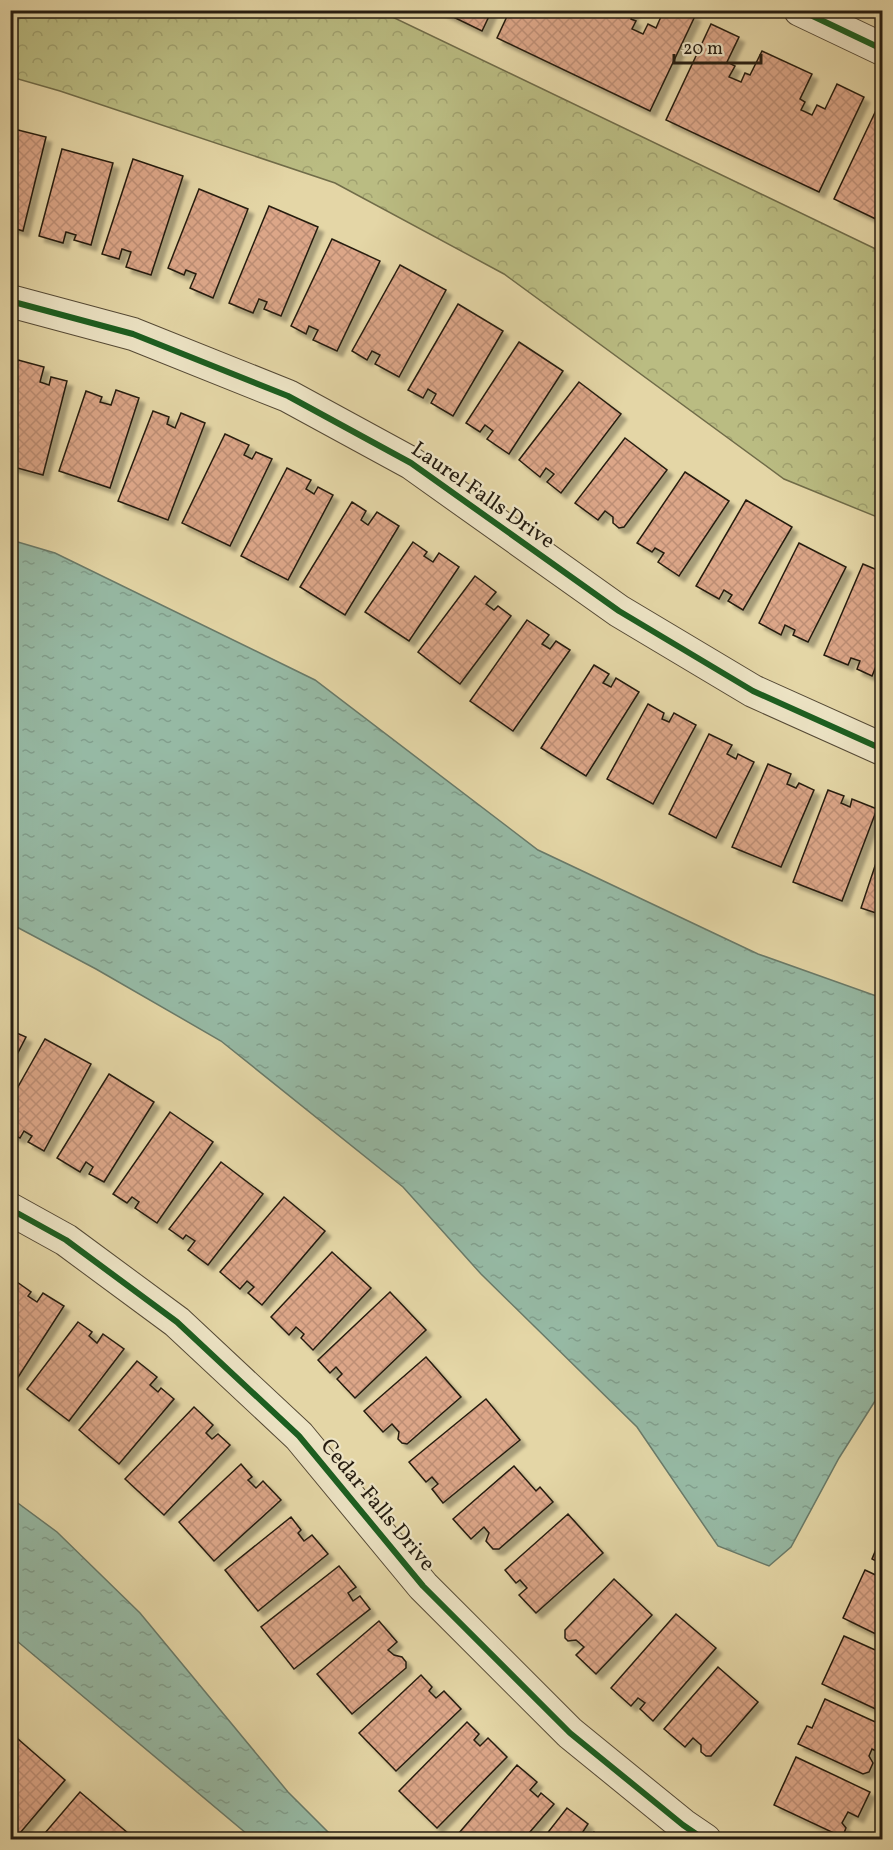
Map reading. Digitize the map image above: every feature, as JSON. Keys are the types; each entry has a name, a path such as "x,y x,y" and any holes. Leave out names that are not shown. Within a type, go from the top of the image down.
{"street":[{"path":"801,10 882,49"},
{"name":"Laurel Falls Drive","path":"10,301 133,333 288,396 411,463 619,611 681,648 753,690 882,748"},
{"name":"Cedar Falls Drive","path":"10,1209 66,1240 177,1322 299,1436 423,1586 570,1733 683,1825 705,1839"}],"green space":[{"path":"10,11 380,11 882,252 882,519 784,479 504,274 335,183 60,91 11,77"}],"water":[{"path":"11,540 55,553 315,680 538,850 758,954 882,998 882,1390 839,1458 791,1547 769,1566 718,1546 637,1427 481,1274 403,1187 221,1041 96,969 11,924"},
{"path":"11,1498 57,1532 140,1613 288,1792 335,1839 253,1839 11,1636"}],"building":[{"path":"439,10 492,10 482,31"},
{"path":"510,10 634,10 631,19 636,21 632,29 643,34 648,24 656,28 664,10 684,10 695,16 650,111 497,38"},
{"path":"711,24 739,37 727,62 735,66 729,77 741,82 745,73 750,75 762,51 812,74 800,99 805,102 801,110 812,115 817,105 825,109 837,84 864,97 819,192 666,120"},
{"path":"879,104 882,106 882,222 834,199"},
{"path":"10,128 46,137 23,231 10,227"},
{"path":"62,149 113,163 91,245 74,240 76,235 66,232 63,243 39,236"},
{"path":"133,159 183,176 151,275 126,267 131,252 122,249 119,259 102,254"},
{"path":"199,189 248,209 213,298 190,288 196,274 186,270 184,275 168,268"},
{"path":"269,206 318,227 281,316 264,309 267,302 259,299 253,313 229,303"},
{"path":"332,239 380,261 337,351 313,340 318,330 309,326 306,334 291,326"},
{"path":"400,265 446,290 399,377 375,364 380,355 372,351 367,360 352,351"},
{"path":"458,304 503,331 453,416 431,403 436,394 428,389 423,398 408,390"},
{"path":"519,342 563,371 509,454 487,439 493,431 485,425 480,432 466,423"},
{"path":"18,360 44,367 40,382 49,385 51,377 67,381 43,475 10,466 10,390"},
{"path":"579,382 621,414 561,493 547,482 554,474 546,468 540,477 519,460"},
{"path":"116,390 139,398 110,488 59,471 86,391 102,397 100,402 111,405"},
{"path":"153,411 169,417 167,424 175,428 181,413 205,423 168,520 118,501"},
{"path":"225,434 249,445 244,455 252,459 256,452 272,459 230,546 182,523"},
{"path":"625,438 667,470 624,527 619,528 613,523 613,517 605,511 598,520 575,503"},
{"path":"287,468 311,480 306,489 314,494 318,487 333,495 288,580 241,556"},
{"path":"685,472 729,501 679,576 658,562 664,553 655,548 652,552 637,543"},
{"path":"746,500 792,527 743,610 728,601 732,595 724,590 719,599 696,586"},
{"path":"352,502 366,511 361,520 368,525 377,512 399,526 345,615 300,587"},
{"path":"413,542 427,552 424,556 433,562 439,553 459,567 409,641 365,612"},
{"path":"799,543 846,567 808,642 793,635 795,630 785,625 781,635 759,623"},
{"path":"863,564 882,572 882,652 872,676 857,669 860,661 851,658 848,665 824,655"},
{"path":"475,576 496,592 486,604 494,610 498,606 511,616 460,684 418,652"},
{"path":"527,620 549,635 542,644 550,649 556,641 570,650 513,731 470,701"},
{"path":"594,665 609,674 603,683 611,687 616,678 639,692 586,776 541,748"},
{"path":"648,704 664,713 662,719 669,722 674,713 696,725 653,804 607,779"},
{"path":"709,734 732,745 727,754 736,759 738,754 754,762 716,838 669,814"},
{"path":"768,764 791,774 787,784 796,788 799,783 814,790 781,867 732,847"},
{"path":"828,790 844,796 841,803 850,807 852,799 877,809 842,901 793,882"},
{"path":"882,845 882,915 861,908"},
{"path":"10,1030 26,1037 10,1068"},
{"path":"45,1039 91,1064 44,1151 28,1142 32,1136 24,1131 20,1138 10,1133 10,1101"},
{"path":"109,1074 154,1102 104,1182 89,1174 93,1167 86,1162 80,1172 57,1158"},
{"path":"170,1112 213,1142 157,1223 135,1208 139,1202 132,1197 127,1203 113,1194"},
{"path":"221,1162 263,1194 208,1265 188,1250 195,1241 186,1235 183,1239 169,1229"},
{"path":"284,1197 325,1231 262,1305 248,1293 254,1287 247,1281 240,1289 220,1272"},
{"path":"332,1252 371,1288 313,1350 301,1338 304,1334 296,1327 289,1335 271,1317"},
{"path":"17,1282 31,1292 28,1296 37,1302 43,1293 64,1306 15,1382 10,1379 10,1292"},
{"path":"390,1292 426,1330 355,1398 337,1379 342,1374 336,1367 330,1373 318,1360"},
{"path":"78,1322 92,1332 89,1336 97,1343 103,1334 124,1349 69,1421 27,1389"},
{"path":"426,1357 461,1397 407,1444 402,1443 398,1439 399,1432 392,1424 383,1432 364,1411"},
{"path":"137,1361 157,1377 150,1385 158,1392 161,1388 174,1399 119,1464 79,1430"},
{"path":"486,1399 520,1440 443,1503 432,1489 438,1484 432,1477 426,1482 409,1462"},
{"path":"194,1407 213,1425 206,1433 212,1439 218,1434 230,1445 164,1515 125,1479"},
{"path":"241,1464 252,1477 248,1480 256,1488 263,1481 281,1500 214,1561 179,1522"},
{"path":"514,1466 536,1491 540,1487 553,1502 499,1549 493,1549 486,1541 489,1533 484,1527 471,1539 453,1519"},
{"path":"568,1514 603,1553 536,1613 519,1595 527,1588 520,1580 516,1583 505,1570"},
{"path":"291,1517 301,1530 298,1533 304,1541 312,1535 328,1554 258,1611 225,1570"},
{"path":"882,1535 882,1564 872,1559"},
{"path":"339,1566 356,1587 348,1593 353,1601 360,1596 370,1609 294,1669 261,1627"},
{"path":"865,1570 882,1578 882,1637 843,1618"},
{"path":"614,1579 652,1615 596,1674 576,1655 584,1647 576,1640 568,1641 565,1638 565,1630"},
{"path":"676,1614 716,1648 653,1721 640,1709 645,1703 638,1698 631,1706 611,1688"},
{"path":"379,1621 397,1642 388,1650 402,1657 406,1662 406,1668 352,1714 317,1674"},
{"path":"844,1636 882,1653 882,1712 822,1684"},
{"path":"718,1667 758,1702 711,1756 706,1756 701,1752 701,1745 693,1738 685,1747 664,1729"},
{"path":"421,1675 432,1687 429,1691 436,1698 444,1691 461,1709 396,1771 359,1733"},
{"path":"825,1699 882,1725 882,1754 872,1749 869,1756 873,1763 869,1772 863,1774 798,1744 807,1726 812,1728"},
{"path":"467,1722 479,1734 474,1740 480,1746 488,1738 507,1757 437,1828 399,1791"},
{"path":"10,1732 65,1780 14,1840 10,1840"},
{"path":"796,1757 870,1792 858,1817 848,1812 842,1823 846,1828 844,1833 838,1835 774,1805"},
{"path":"517,1765 537,1782 530,1790 538,1797 541,1793 554,1804 523,1840 466,1840 459,1833"},
{"path":"80,1792 136,1840 39,1840"},
{"path":"567,1808 588,1824 582,1833 589,1839 594,1832 603,1840 542,1840"}],"cycle path":[{"path":"800,10 882,49"},
{"path":"10,301 133,334 288,396 411,463 619,611 753,691 882,749"},
{"path":"10,1209 66,1240 177,1322 299,1436 423,1586 570,1733 683,1825 705,1840"}]}
